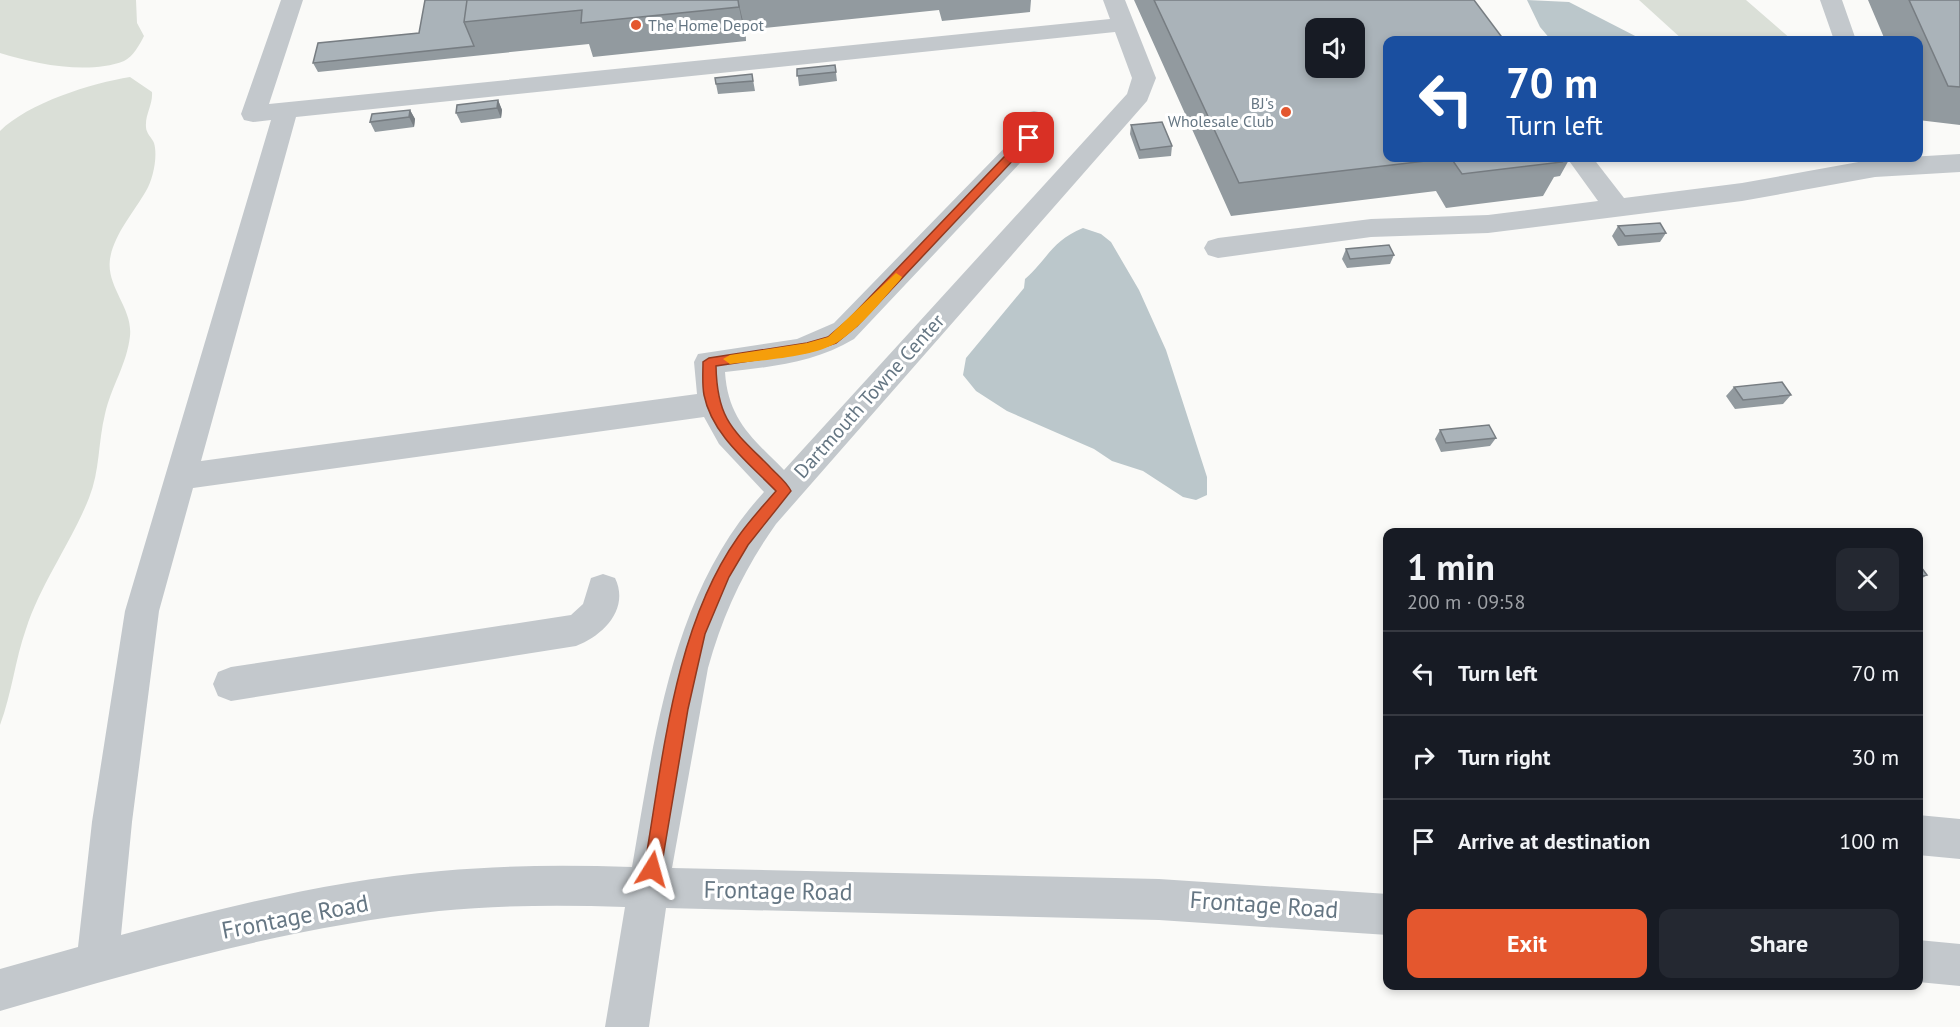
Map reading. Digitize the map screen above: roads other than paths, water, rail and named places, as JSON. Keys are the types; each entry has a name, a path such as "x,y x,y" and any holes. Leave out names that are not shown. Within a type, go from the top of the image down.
{"street":[{"path":"292,0 253,114 1119,12"},
{"path":"1832,0 1844,36"},
{"name":"Dartmouth Towne Center","path":"627,1027 662,803 697,634 723,574 743,540 784,491 1138,96 1144,78 1119,12"},
{"path":"97,962 112,822 140,621 286,110"},
{"path":"784,491 730,435 713,405 709,362 808,348 832,340 844,331 1029,138 1033,131 1034,119"},
{"path":"1926,154 1960,163"},
{"path":"1583,162 1617,208"},
{"path":"1218,248 1371,228 1488,224 1617,208 1742,192 1897,162"},
{"path":"181,477 713,405"},
{"path":"231,684 576,630 586,625 599,611 603,589"},
{"path":"1923,835 1960,839"},
{"name":"Frontage Road","path":"0,990 194,936 370,902 438,891 485,888 1046,894 1175,899 1383,915"},
{"path":"1923,961 1960,965"}],"place":[{"name":"The Home Depot","path":"636,25"},
{"name":"BJ's Wholesale Club","path":"1286,112"}]}
